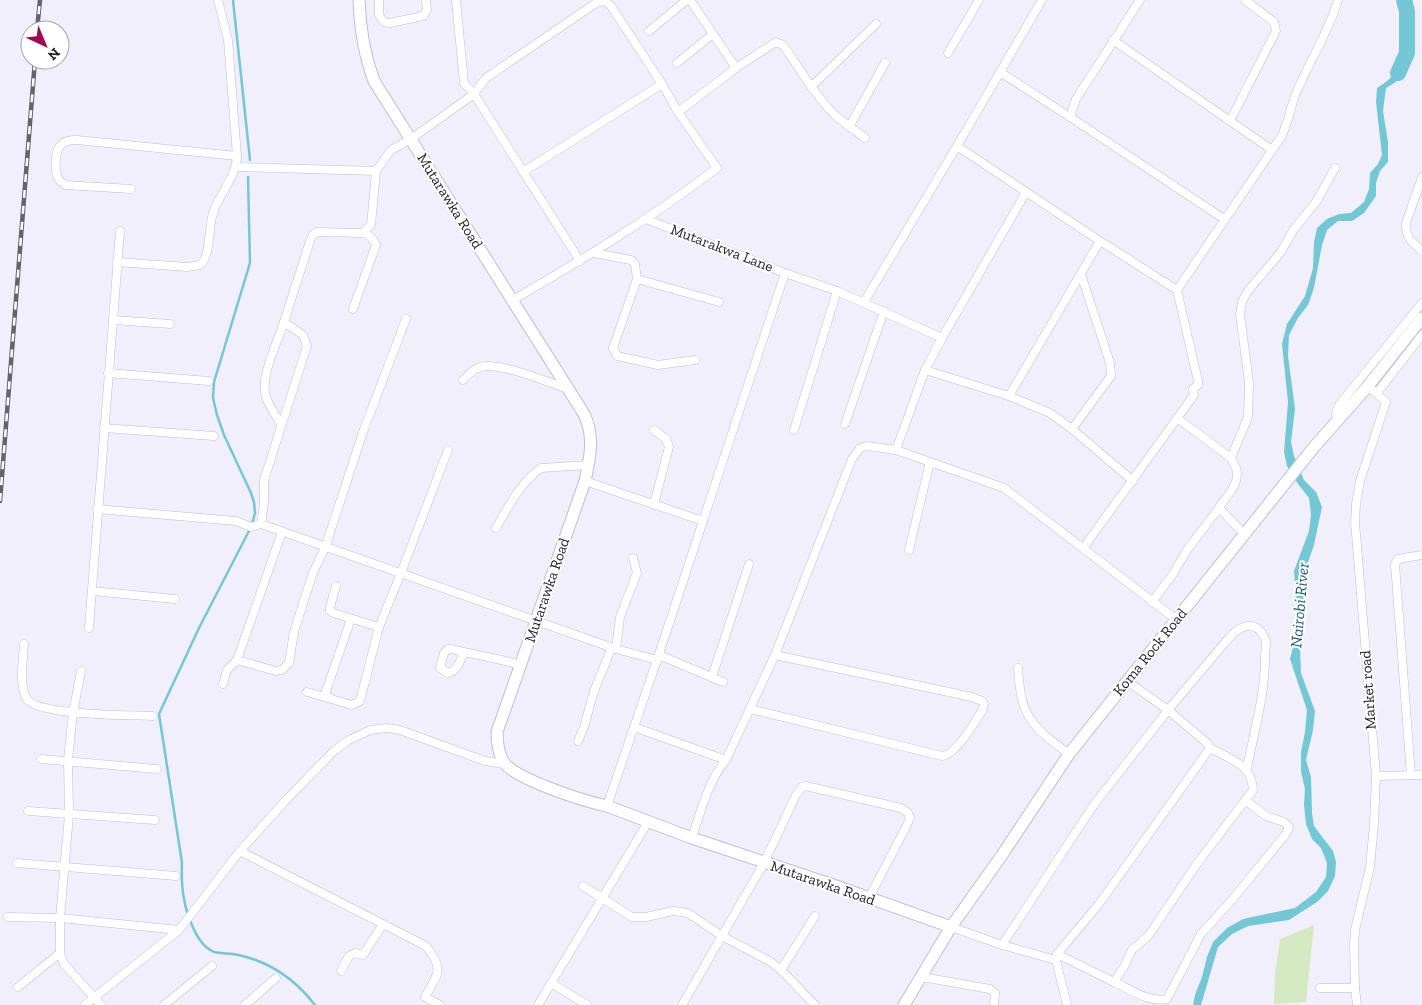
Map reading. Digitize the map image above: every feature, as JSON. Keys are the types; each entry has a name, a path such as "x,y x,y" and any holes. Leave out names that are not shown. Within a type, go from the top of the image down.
{"street":[{"path":"117,262 187,267 200,265 206,258 215,208 236,167 237,156 228,40 218,0"},
{"name":"Mutarawka Road","path":"359,0 360,29 367,64 374,81 568,389 587,422 591,436 585,481 497,732 499,749 505,764 517,773 555,790 607,806 692,838 951,927"},
{"path":"379,0 379,15 384,22 390,23 423,16 428,10 426,0"},
{"path":"456,0 464,83 474,94 580,260"},
{"path":"648,31 688,0 736,68"},
{"path":"948,54 979,0"},
{"path":"864,302 1042,0"},
{"path":"1070,116 1076,99 1140,0"},
{"path":"1230,121 1276,31 1274,22 1245,0"},
{"path":"1177,290 1288,124 1295,97 1333,15 1338,0"},
{"path":"364,232 371,225 376,171 391,150 411,139 474,94 486,78 596,3 605,1 611,6 678,112 717,168 646,219 594,253 513,300"},
{"path":"811,87 876,24"},
{"path":"676,63 713,34"},
{"path":"1113,40 1272,150"},
{"path":"678,112 736,68 773,44 780,43 830,110 849,127 866,138"},
{"path":"849,127 885,63"},
{"path":"1000,72 1070,116 1224,219"},
{"path":"524,172 662,84"},
{"path":"131,189 65,185 57,173 59,147 68,140 77,140 237,156"},
{"path":"957,146 1177,290 1198,384 1193,389 1194,395 1084,548"},
{"path":"236,167 376,171"},
{"path":"1231,458 1248,417 1249,383 1240,314 1242,302 1247,292 1281,252 1294,228 1316,202 1335,168"},
{"path":"1422,177 1406,223 1406,230 1409,239 1422,251"},
{"path":"896,450 926,370 942,338 1026,192"},
{"name":"Mutarakwa Lane","path":"646,219 837,291 942,338"},
{"path":"89,628 120,231"},
{"path":"281,424 266,397 264,387 266,375 312,235 317,232 364,232 372,238 376,245 353,309"},
{"path":"1009,396 1100,241"},
{"path":"594,253 634,262 637,279 614,343 614,352 618,356 652,364 694,360"},
{"path":"607,806 704,521 785,273"},
{"path":"1072,429 1112,376 1110,363 1081,274"},
{"path":"637,279 719,302"},
{"path":"794,430 837,291"},
{"path":"1337,421 1336,413 1339,405 1422,303"},
{"path":"845,424 884,311"},
{"name":"Koma Rock Road","path":"904,1005 951,927 1002,855 1069,754 1314,447 1337,421 1372,389 1422,318"},
{"path":"238,660 276,671 282,670 289,663 294,632 312,574 325,548 362,432 406,319"},
{"path":"113,320 170,324"},
{"path":"261,524 264,504 264,480 307,346 303,335 284,322"},
{"path":"1372,389 1422,335"},
{"path":"463,380 477,368 490,365 502,367 568,389"},
{"path":"926,370 1009,396 1050,413 1072,429 1133,481"},
{"path":"108,373 209,381"},
{"name":"Market road","path":"1357,1005 1354,944 1370,867 1376,776 1355,522 1360,481 1386,405 1385,400 1372,389"},
{"path":"1152,602 1173,574 1187,550 1219,508 1224,498 1231,493 1237,473 1231,458 1177,418"},
{"path":"104,428 214,436"},
{"path":"654,430 666,439 669,447 654,504"},
{"path":"692,838 705,801 775,655 854,454 860,448 867,446 896,450 1004,488 1177,620"},
{"path":"307,692 352,705 360,701 378,627 402,573 448,450"},
{"path":"909,550 930,462"},
{"path":"496,528 522,487 540,468 588,465"},
{"path":"585,481 704,521"},
{"path":"1219,508 1244,534"},
{"path":"97,509 236,521 251,526 261,524 614,648 658,658 723,682"},
{"path":"223,684 227,670 238,660 282,532"},
{"path":"1411,775 1395,564 1398,559 1422,555"},
{"path":"578,741 594,691 614,648 620,617 637,572 634,558"},
{"path":"712,677 748,564"},
{"path":"336,586 330,611 378,627"},
{"path":"92,591 175,599"},
{"path":"332,700 325,694 351,619"},
{"path":"1002,945 1093,806 1168,710 1236,631 1249,626 1259,630 1266,641 1265,671 1260,708 1247,768"},
{"path":"24,644 23,685 26,697 34,706 73,713 153,716"},
{"path":"464,652 520,665"},
{"path":"750,709 942,756 949,754 955,749 983,709 984,704 982,701 972,697 775,655"},
{"path":"1018,668 1024,706 1031,722 1069,754"},
{"path":"81,671 73,713 68,760 69,815 60,918 60,953 64,964 101,1005"},
{"path":"1114,982 1132,950 1149,935 1196,865 1254,790 1252,778 1247,768 1210,748 1207,743 1168,710 1127,681"},
{"path":"634,727 726,760"},
{"path":"85,1005 179,930 240,851 287,799 334,751 347,741 370,730 387,728 400,730 485,761 505,764"},
{"path":"1057,957 1098,904 1210,748"},
{"path":"41,759 157,769"},
{"path":"1376,776 1422,775"},
{"path":"682,1005 764,863 796,795 802,787 806,786 901,808 908,813 910,818 869,898"},
{"path":"951,927 1002,945 1057,957 1146,997 1160,1000 1167,999 1201,934 1232,900 1286,834 1289,827 1284,822 1266,816 1245,800"},
{"path":"28,812 155,820"},
{"path":"538,1005 648,822"},
{"path":"240,851 426,946 437,960 438,974 423,1001 440,1005"},
{"path":"17,863 176,876"},
{"path":"583,886 632,916 637,917 673,911 684,912 722,936 771,962 782,970 814,1005"},
{"path":"8,916 60,918 179,930"},
{"path":"782,970 815,916"},
{"path":"340,971 349,956 355,952 363,955 382,924"},
{"path":"18,987 60,953"},
{"path":"1057,957 1068,1005"},
{"path":"164,1005 212,966"},
{"path":"922,977 990,989 995,993 994,1005"},
{"path":"245,1005 276,978"},
{"path":"551,983 587,1005"},
{"path":"1320,988 1355,988"}],"green space":[{"path":"1314,925 1306,1002 1274,1004 1275,975 1280,939"}],"water":[{"path":"1407,53 1406,65 1400,78 1386,88 1383,111 1388,142 1388,162 1380,171 1376,183 1376,196 1364,213 1352,221 1338,221 1327,230 1322,245 1314,288 1308,305 1289,335 1288,356 1295,409 1291,442 1294,456 1304,480 1316,492 1322,507 1314,545 1304,574 1304,596 1299,624 1301,673 1315,711 1306,760 1311,777 1314,826 1333,851 1336,862 1335,876 1328,891 1317,902 1289,920 1248,926 1232,934 1218,947 1201,1005 1193,1005 1213,942 1227,928 1243,919 1295,908 1316,892 1326,877 1327,863 1321,848 1312,839 1306,824 1301,752 1307,710 1290,659 1295,639 1297,615 1294,571 1309,531 1311,514 1309,498 1287,466 1284,452 1288,402 1282,344 1287,324 1305,296 1313,268 1314,242 1317,228 1327,219 1339,214 1351,213 1364,202 1369,189 1370,173 1378,164 1382,155 1376,102 1377,88 1391,77 1395,70 1396,60"}],"waterway":[{"path":"233,0 250,160"},
{"name":"Nairobi River","path":"1398,73 1407,53 1407,11 1404,0"},
{"path":"248,177 250,263 214,382 213,398 224,435 254,502 255,513 252,524"},
{"path":"188,915 183,895 182,863 159,714 199,628 250,529"},
{"path":"190,920 198,937 208,948 217,953 235,954 249,958 271,967 299,987 315,1005"}],"railway":[{"path":"38,20 40,0"},
{"path":"0,501 34,70"}]}
